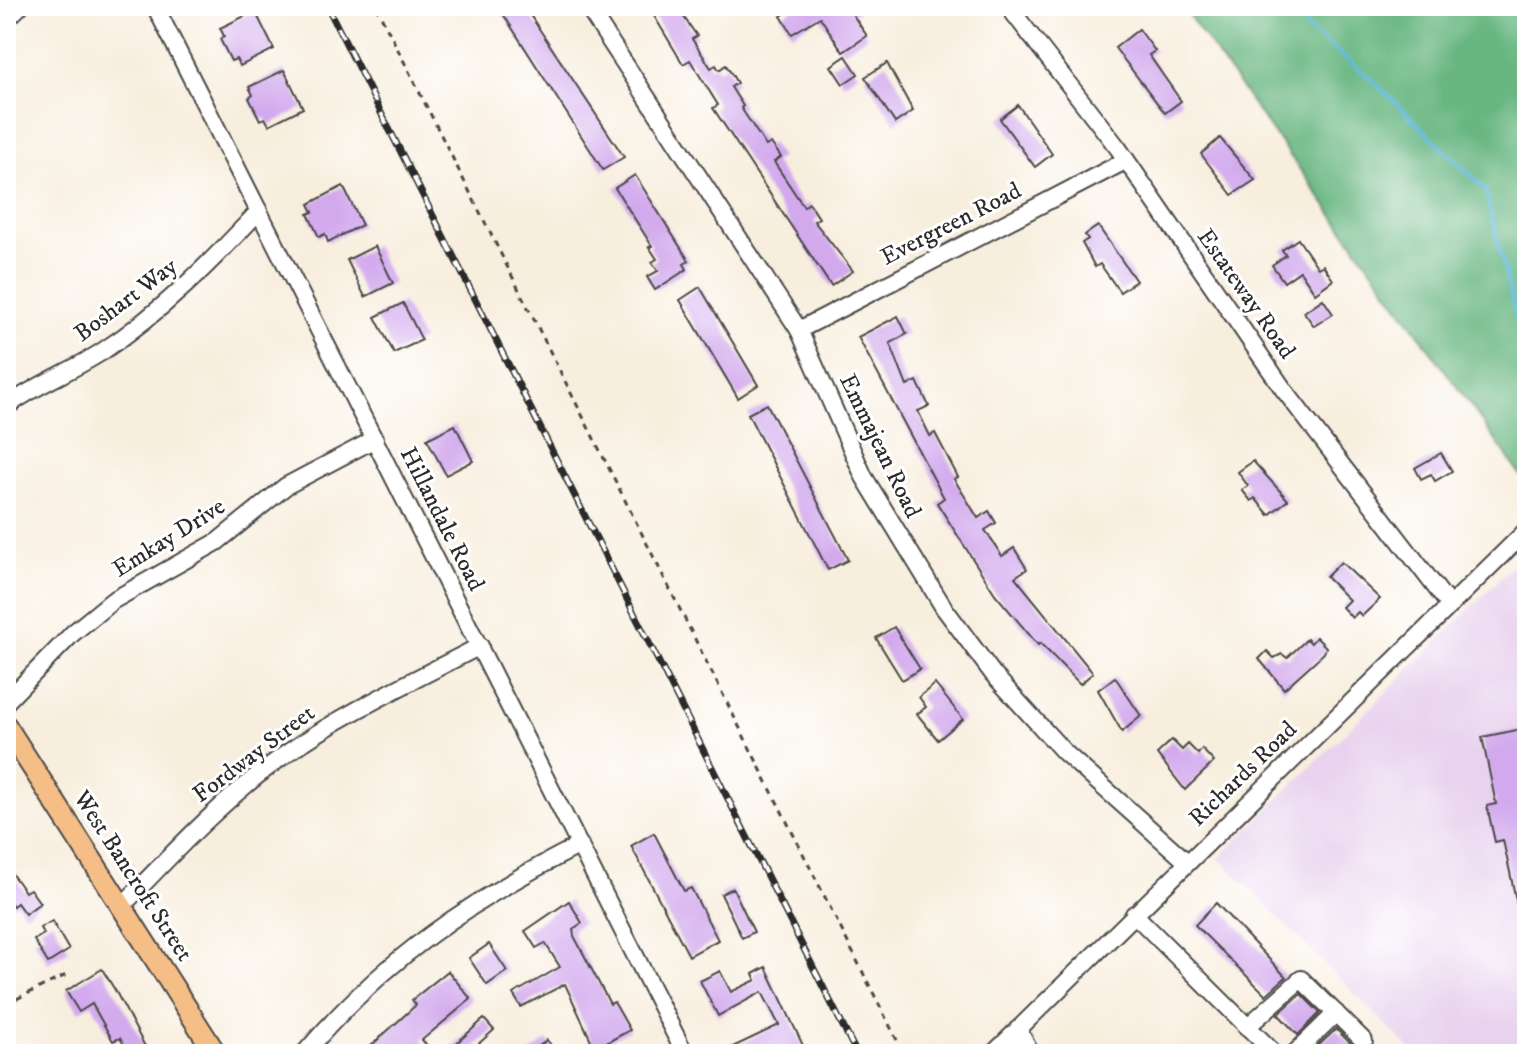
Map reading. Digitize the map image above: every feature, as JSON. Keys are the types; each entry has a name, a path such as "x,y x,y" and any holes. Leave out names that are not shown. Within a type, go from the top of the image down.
{"main road":[{"name":"West Bancroft Street","path":"6,726 216,1054"}],"street":[{"path":"6,20 20,6"},
{"name":"Hillandale Road","path":"155,6 685,1054"},
{"name":"Emmajean Road","path":"587,6 799,330 864,477 944,608 993,674 1064,752 1187,862"},
{"name":"Estateway Road","path":"1008,6 1125,161 1284,390 1450,606"},
{"name":"Evergreen Road","path":"799,330 1125,161"},
{"name":"Boshart Way","path":"6,407 100,353 157,313 190,285 259,211"},
{"name":"Emkay Drive","path":"6,702 73,633 112,601 217,542 286,486 375,439"},
{"name":"Richards Road","path":"993,1054 1527,530"},
{"name":"Fordway Street","path":"122,906 207,819 283,756 333,723 480,646"},
{"path":"304,1054 347,1005 428,933 478,900 580,845"},
{"path":"1134,914 1275,1054"},
{"path":"1247,1027 1299,979 1364,1041"},
{"path":"1294,1054 1336,1013"},
{"path":"1018,1029 1031,1054"}],"path":[{"path":"376,6 904,1054"},
{"path":"6,1004 66,975"}],"shaded area":[{"path":"1527,552 1527,1054 1415,1054 1219,858"}],"green space":[{"path":"1182,6 1527,6 1527,484"}],"building":[{"path":"498,6 524,6 624,157 603,170"},
{"path":"648,6 676,6 697,36 692,39 711,68 716,65 719,70 726,65 737,83 731,87 743,106 741,108 766,146 771,143 781,157 774,162 804,207 809,203 819,218 814,221 853,271 831,286 713,108 718,105 690,60 683,64"},
{"path":"797,6 868,6 853,15 867,36 843,52 820,17 792,34 781,16"},
{"path":"255,11 274,49 240,66 236,59 231,61 220,39 224,36 220,28"},
{"path":"1139,29 1155,51 1149,55 1181,101 1165,113 1115,48"},
{"path":"846,56 858,74 843,84 831,66"},
{"path":"887,63 913,111 895,123 865,77"},
{"path":"284,70 303,108 269,125 265,118 260,120 249,98 253,95 249,87"},
{"path":"1018,105 1052,154 1035,167 1000,119"},
{"path":"1220,138 1255,180 1232,195 1201,154"},
{"path":"635,175 689,261 684,264 687,269 655,290 647,277 658,271 652,262 657,259 649,247 652,246 615,188"},
{"path":"343,186 362,225 328,242 325,234 319,237 308,214 313,212 309,204"},
{"path":"1098,226 1136,281 1120,292 1100,264 1095,267 1082,243 1088,239 1085,235"},
{"path":"1298,239 1318,268 1323,265 1333,280 1315,293 1300,271 1284,282 1272,265 1286,255 1282,250"},
{"path":"375,246 393,283 365,297 347,260"},
{"path":"700,287 758,385 738,398 680,300"},
{"path":"1323,299 1333,314 1314,326 1304,312"},
{"path":"403,303 422,340 394,353 375,317"},
{"path":"898,316 907,334 890,343 907,386 917,381 929,406 918,411 930,436 935,433 958,477 954,479 978,518 989,511 996,523 985,530 1002,556 1014,548 1027,569 1015,577 1093,673 1080,684 1040,643 1038,645 995,594 937,503 944,498 858,337"},
{"path":"767,404 848,560 828,570 748,414"},
{"path":"455,425 473,461 446,475 427,439"},
{"path":"1441,453 1452,471 1435,481 1431,474 1421,479 1415,468"},
{"path":"1253,461 1288,500 1269,515 1255,498 1251,501 1242,490 1248,486 1238,472"},
{"path":"1341,562 1380,599 1362,616 1358,612 1352,618 1342,607 1349,600 1326,577"},
{"path":"894,627 920,669 902,680 876,638"},
{"path":"1316,637 1326,647 1324,653 1284,689 1259,659 1267,651 1274,658 1282,654 1287,658 1307,639 1311,643"},
{"path":"1115,677 1141,716 1122,732 1098,690"},
{"path":"935,684 963,719 938,740 917,714 926,707 919,697"},
{"path":"1527,728 1527,928 1522,928 1503,840 1495,842 1487,806 1496,804 1482,737"},
{"path":"1172,740 1182,750 1188,744 1198,754 1202,749 1214,762 1185,790 1157,754"},
{"path":"654,833 684,891 691,888 718,940 689,956 631,846"},
{"path":"6,866 25,892 30,889 40,903 25,914 17,903 13,906 6,897"},
{"path":"733,888 754,932 742,938 721,894"},
{"path":"569,901 582,923 573,929 574,936 610,1004 614,1002 630,1030 595,1049 565,984 521,1007 513,994 560,967 545,943 536,948 525,931"},
{"path":"1216,903 1286,977 1266,995 1195,925"},
{"path":"52,921 69,950 48,963 34,940 44,934 40,928"},
{"path":"489,944 507,971 487,985 469,958"},
{"path":"766,967 807,1054 718,1054 779,1025 762,992 718,1016 700,981 720,971 731,992 756,980 753,974"},
{"path":"102,969 149,1054 130,1054 120,1038 113,1041 92,1004 79,1012 66,991"},
{"path":"448,971 471,999 422,1040 435,1054 362,1054 416,1005 412,1000"},
{"path":"1301,994 1320,1013 1298,1035 1278,1014"},
{"path":"484,1019 494,1030 467,1054 444,1054"},
{"path":"1336,1029 1364,1054 1322,1054 1316,1048"},
{"path":"547,1040 558,1054 529,1054"}],"waterway":[{"path":"1295,6 1308,28 1371,79 1485,189 1527,364"}],"railway":[{"path":"327,6 857,1054"}]}
